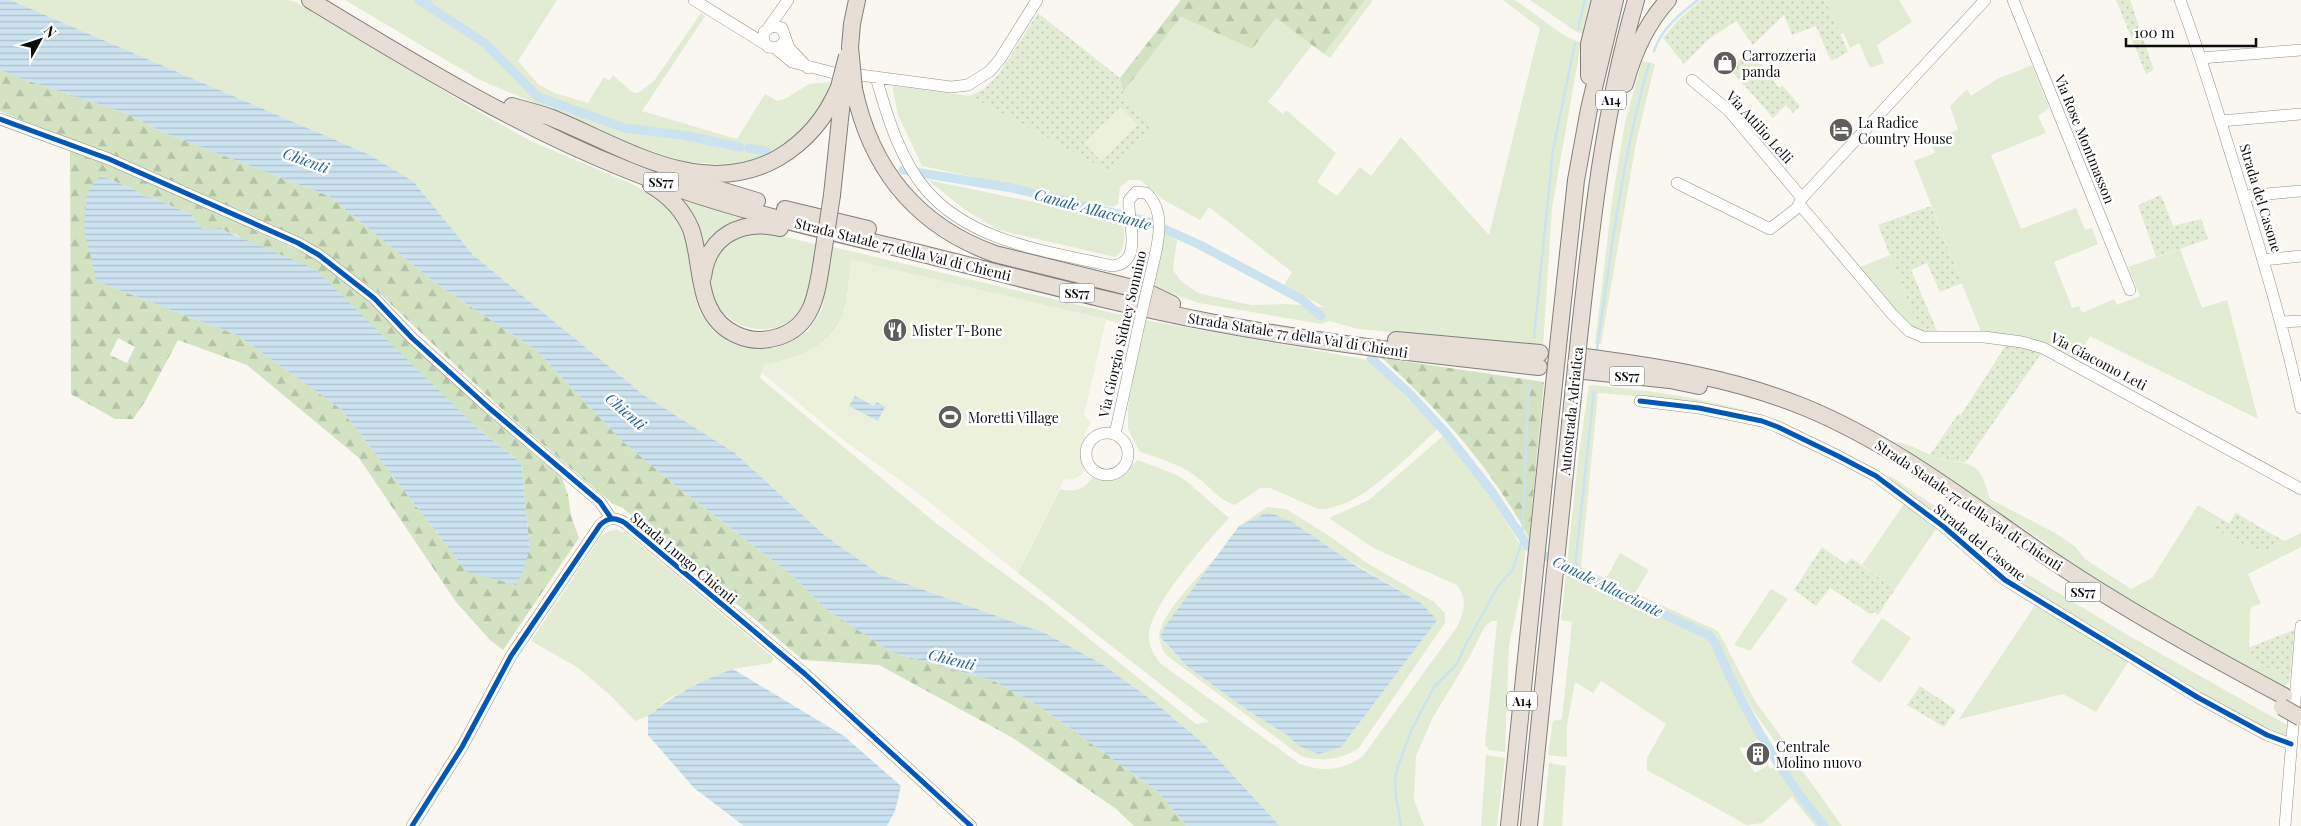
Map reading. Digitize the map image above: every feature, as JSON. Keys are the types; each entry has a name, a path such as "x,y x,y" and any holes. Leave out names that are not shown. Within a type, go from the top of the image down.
{"highway":[{"name":"Strada Statale 77 della Val di Chienti","path":"310,0 438,78 510,111 666,173 750,199 1172,304 1321,336"},
{"name":"Strada Statale 77 della Val di Chienti","path":"331,0 510,111 628,171 705,198 822,230 1143,308 1372,343 1540,360"},
{"path":"510,111 543,140 650,184 670,199 685,217 691,230 707,306 724,327 746,338 770,339 790,332 801,323 809,313 816,296 832,195 852,24 857,0"},
{"path":"1589,109 1589,44 1600,0"},
{"name":"Autostrada Adriatica","path":"1510,826 1576,180 1589,109 1615,0"},
{"name":"Autostrada Adriatica","path":"1529,826 1594,202 1615,81 1636,0"},
{"path":"1594,202 1610,160 1622,93 1630,65 1652,21 1668,0"},
{"path":"510,111 551,118 650,160 697,174 724,175 767,164 792,150 820,122 846,82"},
{"path":"846,82 867,138 894,183 910,202 949,233 972,246 995,254 1145,291 1172,304"},
{"path":"702,284 706,262 716,245 731,232 751,225 774,226 922,260 948,260"},
{"name":"Strada Statale 77 della Val di Chienti","path":"1584,364 1669,368 1717,379 1803,407 1847,427 1898,455 2104,594 2283,702 2301,718"},
{"name":"Strada Statale 77 della Val di Chienti","path":"2283,702 2301,705"}],"street":[{"path":"694,0 742,31 770,46 781,46 784,36 782,23 787,2"},
{"path":"787,2 766,29 763,38 787,60 846,82 876,77 952,88 980,79 1000,59 1037,0"},
{"path":"1677,183 1770,229 1801,202 1985,0"},
{"name":"Via Rose Montmasson","path":"2013,0 2130,290"},
{"name":"Strada del Casone","path":"2180,0 2201,58 2264,260 2298,382 2301,408"},
{"path":"742,31 766,29 776,26 784,36 794,55 808,68"},
{"path":"2201,58 2301,50"},
{"name":"Via Giorgio Sidney Sonnino","path":"876,77 892,130 921,183 934,198 958,218 993,236 1112,266 1119,265 1128,257 1131,250 1130,197 1134,193 1142,191 1153,200 1158,218 1158,231 1115,434"},
{"name":"Via Attilio Lelli","path":"1692,80 1729,111 1801,202"},
{"path":"2221,121 2301,114"},
{"path":"0,119 109,159 298,243 319,255 374,298 412,338 488,407 600,502 611,518"},
{"path":"2244,196 2301,191"},
{"name":"Via Giacomo Leti","path":"1801,202 1892,314 1909,331 1923,337 1984,337 2022,342 2043,348 2301,490"},
{"path":"2264,260 2301,256"},
{"path":"2282,322 2301,321"},
{"name":"Strada del Casone","path":"1640,401 1699,408 1762,422 1778,427 1846,460 1876,476 1936,521 2005,580 2198,697 2267,735 2291,744"},
{"name":"Strada Lungo Chienti","path":"412,826 462,748 511,656 600,525 611,518 619,519 626,523 805,674 971,826"},
{"path":"2285,826 2301,626"}],"green space":[{"path":"10,0 288,0 296,2 479,112 531,141 634,185 662,202 681,224 687,244 693,288 699,311 713,331 735,344 755,349 775,348 794,340 808,331 822,310 833,247 1134,318 1133,326 852,260 845,307 840,321 833,332 824,341 803,354 764,365 760,378 937,524 1047,605 1196,724 1209,722 1018,573 1060,489 1079,489 1094,476 1117,479 1138,460 1177,475 1186,481 1229,518 1181,574 1159,608 1152,623 1149,636 1151,648 1161,664 1300,764 1308,767 1333,769 1348,765 1363,756 1457,627 1463,611 1464,600 1457,585 1375,549 1329,518 1369,500 1444,435 1487,491 1519,543 1526,547 1520,596 1509,645 1505,752 1489,750 1485,745 1497,621 1491,621 1484,628 1470,656 1432,719 1416,756 1414,800 1424,826 1280,826 1204,744 1153,701 1102,664 1045,633 879,574 823,534 735,453 645,396 473,255 414,182 368,154"},
{"path":"345,0 557,0 518,61 538,84 555,93 588,103 604,77 609,81 613,75 632,92 638,93 654,81 701,13 705,16 642,111 737,139 765,94 777,101 785,99 809,84 830,82 825,100 817,114 800,132 760,159 728,165 686,162 632,145 478,79"},
{"path":"1181,0 1365,0 1324,54 1276,18 1252,49 1181,17 1123,92 1120,78"},
{"path":"1365,0 1373,0 1330,58 1324,54"},
{"path":"1503,0 1515,0 1565,36 1581,43 1552,208 1543,347 1358,329 1330,321 1321,324 1199,303 1153,287 1163,233 1177,240 1173,270 1181,281 1198,293 1251,305 1287,304 1324,307 1284,285 1292,272 1209,207 1200,220 1164,200 1140,180 1129,180 1120,187 1118,204 1113,207 922,166 898,115 893,90 893,86 970,96 1110,172 1155,127 1125,102 1123,92 1181,17 1252,49 1276,18 1312,45 1268,102 1283,114 1286,110 1336,153 1317,182 1337,196 1360,167 1371,176 1401,137 1489,235 1540,28"},
{"path":"1530,0 1592,0 1583,34 1577,32"},
{"path":"1701,0 1825,0 1848,52 1831,61 1816,26 1792,35 1784,15 1753,45 1736,21 1709,39 1684,64 1663,38 1678,20"},
{"path":"1825,0 1899,0 1912,22 1877,45 1884,63 1870,68 1859,43 1850,48 1844,33 1840,34"},
{"path":"2116,0 2130,0 2154,70 2146,74"},
{"path":"1038,13 1120,78 1126,102 1156,128 1110,172 970,96 984,89 998,75"},
{"path":"1755,55 1779,88 1782,85 1800,106 1793,113 1786,105 1773,118 1730,69 1741,58 1747,65"},
{"path":"1642,61 1655,64 1636,143 1601,344 1595,344 1612,201 1625,123"},
{"path":"2032,65 2049,108 2038,116 2046,133 1991,155 2021,229 2076,208 2085,230 2092,228 2098,244 2054,262 2072,308 2079,306 2082,313 2114,299 2117,305 2140,296 2128,267 2180,249 2202,308 2227,300 2258,419 2090,336 2075,361 1981,332 1914,161 1935,153 1930,141 1958,130 1950,106 1967,89 1971,96 1997,79"},
{"path":"0,70 126,113 162,132 329,196 434,282 536,350 621,440 675,485 793,576 826,609 891,652 994,681 1039,706 1157,791 1187,826 1134,826 1115,808 1013,738 879,665 803,660 623,508 613,504 506,413 380,294 330,257 165,179 0,111"},
{"path":"1120,107 1138,125 1101,161 1084,143"},
{"path":"70,148 308,255 368,298 561,475 568,495 571,516 579,538 503,650 490,640 456,602 359,458 247,365 178,340 146,400 133,419 115,419 71,394","holes":["100,175 137,191 143,196 151,197 192,215 198,226 204,229 221,228 237,235 521,463 530,550 467,572 341,409 237,335 96,281","118,338 135,347 127,363 110,355"]},
{"path":"928,180 1058,207 1060,205 1124,220 1122,250 1115,257 999,230 965,210"},
{"path":"2161,195 2173,226 2201,219 2208,239 2156,257 2138,205"},
{"path":"677,196 751,220 709,246 704,245 694,217"},
{"path":"1931,206 1962,283 1940,292 1927,263 1911,270 1938,333 1920,331 1878,225"},
{"path":"748,228 815,244 811,289 805,303 793,319 777,327 759,329 742,325 727,316 716,303 711,285 718,251 725,242"},
{"path":"1890,255 1920,331 1911,326 1894,311 1860,267"},
{"name":"Moretti Village","path":"852,260 1106,320 1084,415 1091,423 1084,434 1085,439 1080,449 1084,471 1075,479 1064,479 1018,573 914,490 846,442 762,373 764,365 796,357 815,348 832,334 842,318 848,293"},
{"path":"1145,320 1369,360 1438,429 1398,466 1366,491 1350,501 1334,507 1318,509 1270,488 1260,488 1235,505 1229,503 1188,471 1140,452 1128,429 1128,406"},
{"path":"2008,342 2043,351 1966,462 1949,461 1930,455 1958,414 1961,415"},
{"path":"1382,358 1544,382 1529,538 1498,487 1481,464 1445,420"},
{"path":"1589,385 1672,395 1728,406 1781,423 1806,434 1756,418 1704,406 1677,401 1598,393 1581,567 1606,579 1620,553 1649,570 1635,593 1718,631 1755,701 1794,754 1799,766 1842,826 1815,826 1792,797 1762,823 1747,825 1647,770 1647,758 1666,724 1601,681 1593,693 1575,682 1567,725 1567,757 1548,755 1553,721 1562,719 1572,622 1561,620 1578,460","holes":["1731,671 1752,709 1784,754 1773,761 1775,766 1771,769 1768,765 1755,773 1739,748 1747,747 1758,739 1728,678"]},
{"path":"1894,442 1908,445 1935,457 1972,466 1981,474 1990,499 2055,533 2076,547 2085,559 2131,589 2153,577 2198,505 2220,518 2214,528 2259,553 2301,533 2301,547 2248,574 2261,604 2253,606 2250,610 2249,658 2290,680 2283,689 2230,661 2070,565 2049,545 2017,524 1997,515"},
{"path":"1887,474 1986,541 2019,569 2131,637 2287,725 2286,734 2281,736 2222,705 2023,586 2002,572 1898,488"},
{"path":"1904,504 1936,529 1895,589 1862,565"},
{"path":"1267,507 1286,509 1328,535 1367,563 1434,602 1445,613 1445,623 1358,749 1344,756 1316,759 1301,756 1165,654 1162,648 1159,635 1171,609 1219,554 1160,638 1188,667 1250,712 1287,735 1299,746 1421,603 1268,512 1239,526"},
{"path":"2236,513 2284,541 2259,553 2214,528 2220,518 2229,523"},
{"path":"617,530 627,534 774,658 771,663 733,669 712,677 668,699 648,716 635,721 610,695 577,667 531,641 601,536 609,531"},
{"path":"1822,547 1846,564 1851,558 1895,589 1878,615 1874,612 1870,614 1830,588 1816,606 1794,590"},
{"path":"1771,589 1788,599 1750,651 1734,645"},
{"path":"2036,604 2129,661 2096,712 2063,694 1959,719"},
{"path":"1882,618 1911,638 1880,683 1851,662"},
{"path":"2294,630 2290,680 2249,658 2248,648"},
{"path":"1920,686 1956,710 1944,727 1907,705"},
{"path":"1486,755 1505,758 1497,826 1481,826"},
{"path":"1549,763 1566,766 1562,826 1543,826"}],"water":[{"name":"Chienti","path":"0,0 10,0 368,154 414,182 473,255 645,396 735,453 823,534 879,574 1045,633 1102,664 1153,701 1204,744 1280,826 1187,826 1157,791 1039,706 994,681 891,652 826,609 793,576 675,485 621,440 536,350 434,282 329,196 162,132 126,113 0,70"},
{"path":"100,175 137,191 143,196 151,197 192,215 198,226 204,229 221,228 315,269 477,428 521,463 530,550 517,585 467,572 341,409 237,335 96,281 84,228 87,193"},
{"path":"855,396 874,406 877,402 885,407 878,421 849,406"},
{"path":"1268,512 1292,522 1355,565 1421,603 1437,620 1341,747 1319,754 1299,746 1287,735 1250,712 1188,667 1160,637 1166,625 1239,526"},
{"path":"733,669 844,736 901,786 895,811 887,826 744,826 694,788 648,735 648,716 667,701 688,689"}],"waterway":[{"name":"Canale Allacciante","path":"419,0 486,44 538,97 625,128 682,135 740,147"},
{"name":"Canale Allacciante","path":"431,0 431,8"},
{"path":"1578,29 1585,0"},
{"path":"1654,51 1666,29 1678,16 1698,0"},
{"path":"1534,337 1553,150 1575,43"},
{"path":"1597,349 1624,170 1649,64"},
{"name":"Canale Allacciante","path":"749,148 766,151"},
{"name":"Canale Allacciante","path":"903,170 1012,188 1147,221 1200,245 1301,299 1321,316"},
{"name":"Canale Allacciante","path":"1371,358 1410,394 1446,433 1490,489 1528,546 1564,567 1710,636 1749,715 1777,761 1824,826"},
{"path":"1401,826 1395,779 1411,731 1434,687 1457,664 1497,588 1513,569 1522,540 1529,384"},
{"path":"1576,572 1594,391"}],"cycle path":[{"path":"0,119 109,159 298,243 319,255 374,298 412,338 488,407 600,502 611,518"},
{"path":"1640,401 1699,408 1762,421 1778,427 1876,476 1944,527 2005,580 2197,697 2267,735 2291,744"},
{"path":"412,826 462,747 511,656 600,525 606,520 612,519 625,523 805,674 971,826"}],"place":[{"name":"Carrozzeria panda","path":"1725,63"},
{"name":"La Radice Country House","path":"1841,130"},
{"name":"Mister T-Bone","path":"895,330"},
{"name":"Moretti Village","path":"950,417"},
{"name":"Centrale Molino nuovo","path":"1758,754"}]}
